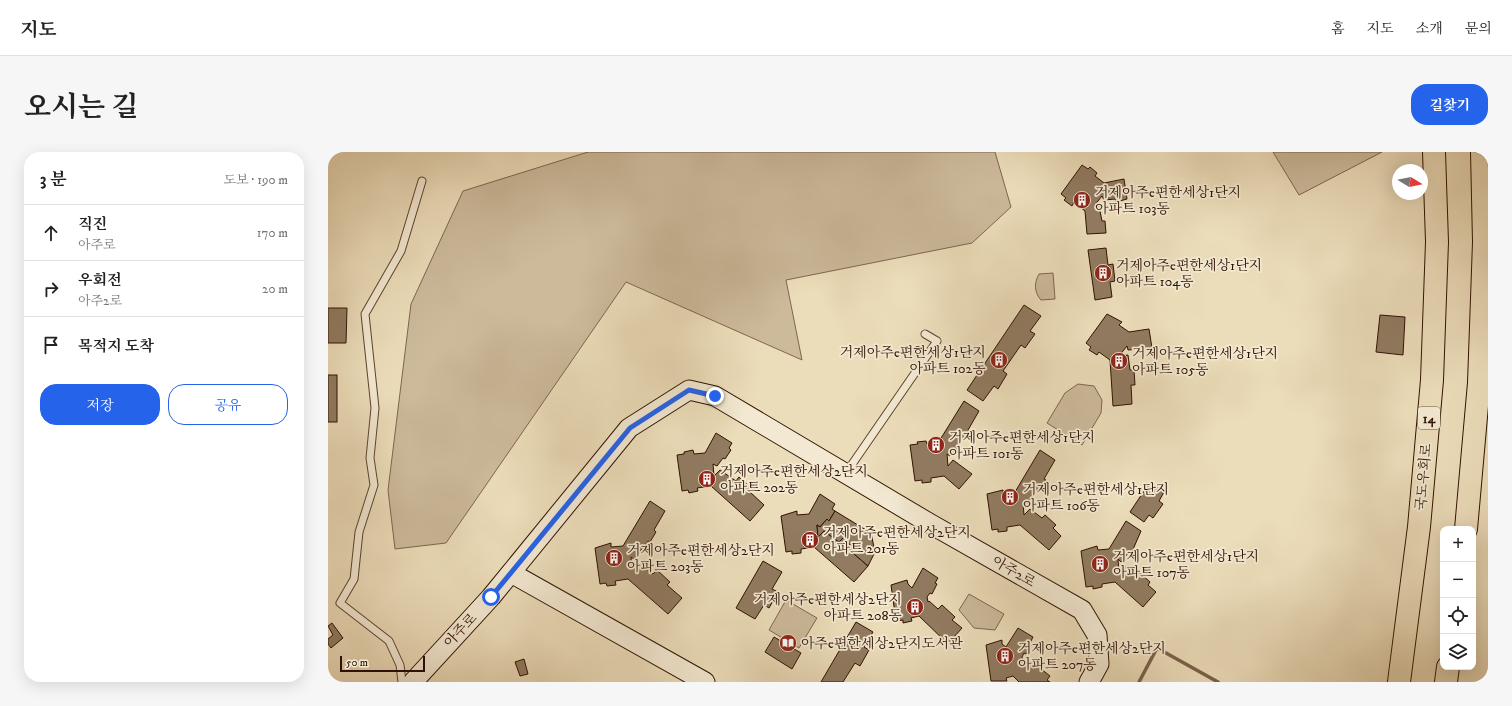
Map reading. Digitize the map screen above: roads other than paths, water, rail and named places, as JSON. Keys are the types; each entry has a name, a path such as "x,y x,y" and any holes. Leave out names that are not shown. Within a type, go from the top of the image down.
{"highway":[{"name":"국도우회로","path":"1399,682 1419,527 1432,380 1437,245 1434,152"},
{"path":"1466,526 1479,382 1484,242 1482,152"},
{"path":"1446,682 1448,670"}],"street":[{"name":"아주2로","path":"689,390 715,396 929,523 1082,610 1097,635 1099,664 1089,682"},
{"name":"아주로","path":"413,682 511,573 630,428 689,390"},
{"path":"511,573 705,682"}],"lane":[{"path":"402,682 400,665 389,641 340,603 354,579 359,532 374,485 370,458 375,408 365,314 401,251 422,181"},
{"path":"846,473 936,341 925,334"}],"waterway":[{"path":"1139,682 1157,648 1218,682"}],"place":[{"name":"거제아주e편한세상1단지 아파트 103동","path":"1082,200"},
{"name":"거제아주e편한세상1단지 아파트 104동","path":"1103,273"},
{"name":"거제아주e편한세상1단지 아파트 102동","path":"999,360"},
{"name":"거제아주e편한세상1단지 아파트 105동","path":"1119,361"},
{"name":"거제아주e편한세상1단지 아파트 101동","path":"936,445"},
{"name":"거제아주e편한세상2단지 아파트 202동","path":"707,479"},
{"name":"거제아주e편한세상1단지 아파트 106동","path":"1010,497"},
{"name":"거제아주e편한세상2단지 아파트 201동","path":"810,540"},
{"name":"거제아주e편한세상2단지 아파트 203동","path":"614,558"},
{"name":"거제아주e편한세상1단지 아파트 107동","path":"1100,564"},
{"name":"거제아주e편한세상2단지 아파트 208동","path":"915,607"},
{"name":"아주e편한세상2단지도서관","path":"788,643"},
{"name":"거제아주e편한세상2단지 아파트 207동","path":"1005,656"}]}
